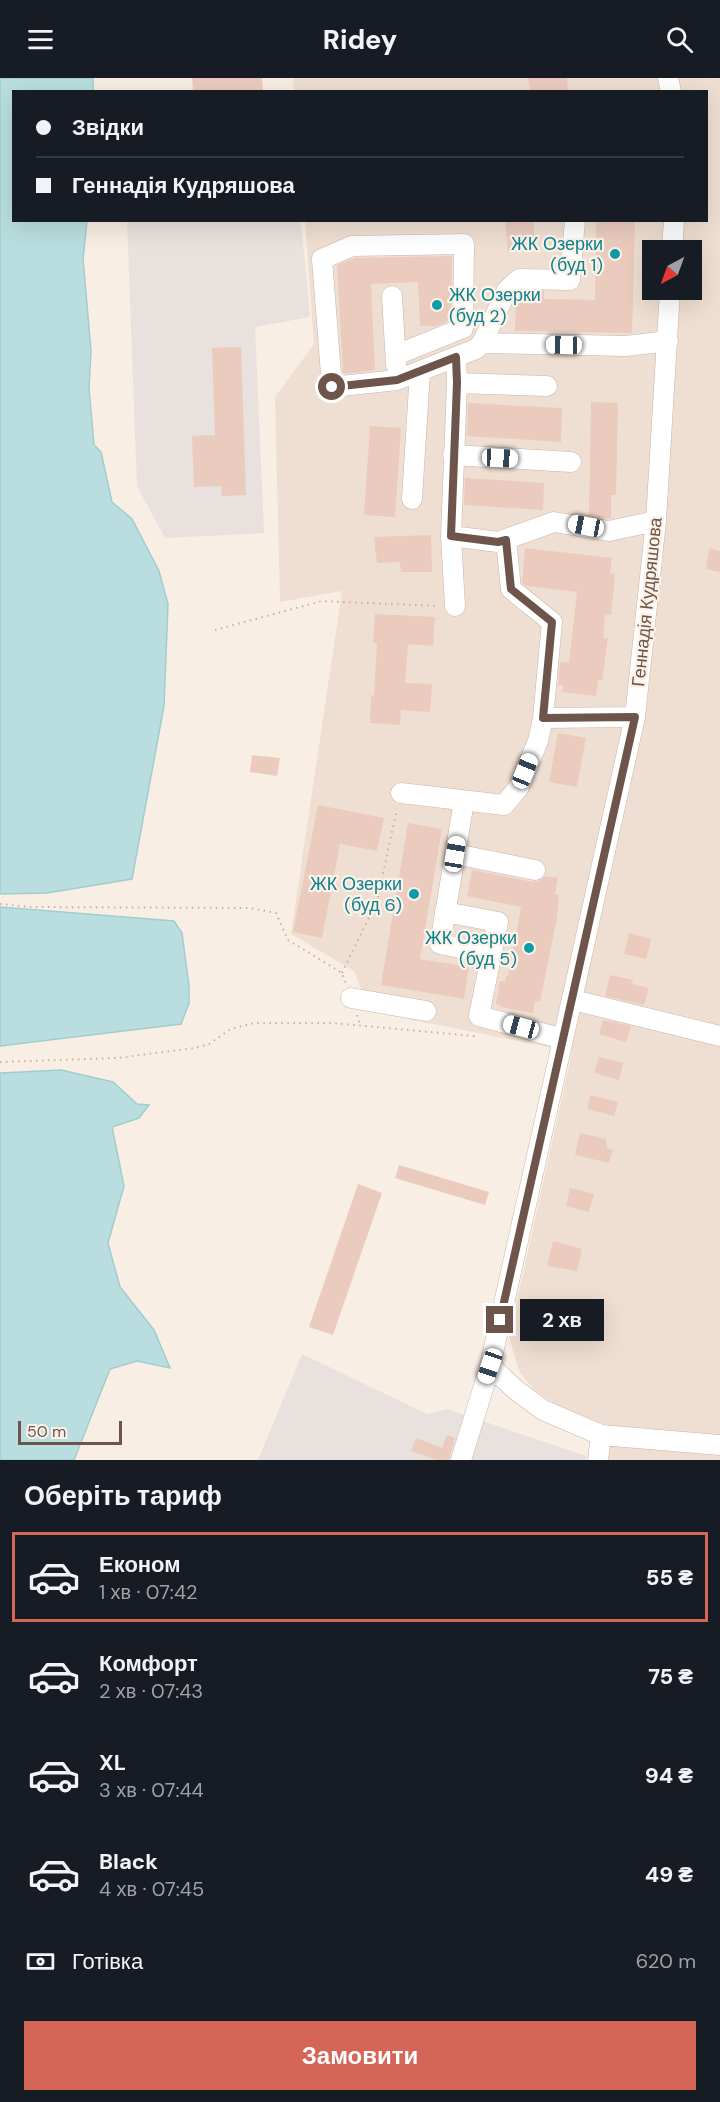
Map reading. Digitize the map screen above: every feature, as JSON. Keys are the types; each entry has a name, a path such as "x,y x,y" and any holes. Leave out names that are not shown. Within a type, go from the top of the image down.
{"street":[{"path":"396,355 463,328 464,244 352,246 322,259 332,387 397,380 476,350 482,343 507,290 519,279 570,280 575,222"},
{"path":"673,240 674,222"},
{"path":"392,296 397,380"},
{"name":"Геннадія Кудряшова","path":"461,1460 490,1366 635,717 656,521 670,300"},
{"path":"482,343 626,346 668,341"},
{"path":"455,606 451,536 456,357"},
{"path":"412,499 420,371"},
{"path":"457,383 547,386"},
{"path":"453,455 571,462"},
{"path":"451,536 498,542 555,522 609,531 656,521"},
{"path":"401,793 504,806 519,787 538,741 543,718 552,622 511,589 506,540"},
{"path":"543,718 635,717"},
{"path":"464,801 440,944 491,954"},
{"path":"455,854 535,870"},
{"path":"445,912 498,922 479,1016 563,1039"},
{"path":"351,998 426,1011"},
{"path":"573,1000 720,1036"},
{"path":"490,1366 516,1390 543,1410 601,1436 720,1445"},
{"path":"597,1460 601,1436"}],"path":[{"path":"215,630 322,601 455,606"},
{"path":"342,973 377,901 401,793"},
{"path":"0,904 31,907 249,908 276,913 288,940 342,973 360,1025"},
{"path":"0,1062 117,1058 195,1048 209,1044 231,1029 254,1023 332,1023 474,1035 479,1016"}],"shaded area":[{"path":"293,78 720,78 720,1460 604,1460 607,1425 560,1407 534,1390 519,1371 509,1337 572,1052 370,1011 354,971 291,934 342,591 280,602 275,397 314,344 305,222 708,222 708,90 294,90"},
{"path":"127,222 301,222 310,317 255,327 264,533 165,538 137,486"},
{"path":"302,1354 427,1414 447,1409 586,1456 586,1460 258,1460"}],"water":[{"path":"0,78 93,78 93,90 12,90 12,222 87,222 83,259 91,351 89,388 94,445 101,452 112,502 132,519 159,571 168,604 164,706 132,879 47,893 0,894"},
{"path":"0,907 174,921 182,933 189,986 189,1003 181,1024 0,1046"},
{"path":"61,1070 113,1082 137,1104 149,1105 139,1118 112,1127 124,1186 108,1243 120,1287 154,1330 170,1368 137,1361 110,1369 74,1460 0,1460 0,1073"}],"building":[{"path":"192,78 262,78 263,90 193,90"},
{"path":"528,78 567,78 568,90 530,90"},
{"path":"505,222 533,222 536,249 508,252"},
{"name":"ЖК Озерки (буд 1)","path":"596,222 635,222 632,333 515,331 516,299 524,291 544,291 544,299 595,300"},
{"name":"ЖК Озерки (буд 2)","path":"452,256 451,320 437,326 420,326 418,282 371,284 375,370 343,374 337,265 355,258"},
{"path":"241,347 246,495 222,496 221,486 194,487 192,436 215,435 212,348"},
{"path":"591,402 618,403 616,495 611,495 611,518 609,519 589,516"},
{"path":"468,403 562,408 561,442 467,436"},
{"path":"370,426 401,428 395,517 364,515"},
{"path":"465,478 544,483 543,510 464,505"},
{"path":"431,535 432,572 401,572 400,562 377,563 374,537"},
{"path":"525,548 612,558 610,573 615,574 611,615 605,614 603,638 608,638 602,681 598,680 596,696 562,692 563,685 558,685 560,662 569,663 577,592 527,586 522,583"},
{"path":"709,548 720,551 720,572 706,569"},
{"path":"375,614 435,617 433,646 408,644 405,683 432,684 430,712 401,710 400,725 370,723 377,643 373,643"},
{"path":"558,733 586,738 577,787 549,782"},
{"path":"252,755 280,758 277,776 250,772"},
{"path":"318,805 384,818 377,851 340,844 322,938 293,932"},
{"name":"ЖК Озерки (буд 6)","path":"408,823 442,829 420,959 469,967 464,999 381,985"},
{"name":"ЖК Озерки (буд 5)","path":"472,870 533,882 545,876 558,878 555,894 559,895 557,918 540,1002 535,1001 533,1013 500,1007 496,1004 500,981 505,981 508,976 521,907 467,896"},
{"path":"629,933 651,939 646,959 624,954"},
{"path":"610,975 633,980 632,984 649,988 644,1005 605,996"},
{"path":"603,1020 631,1026 626,1042 599,1034"},
{"path":"599,1057 623,1063 619,1080 594,1073"},
{"path":"590,1095 618,1102 614,1116 587,1109"},
{"path":"580,1133 606,1139 607,1148 613,1150 609,1163 575,1155"},
{"path":"399,1165 489,1192 485,1205 395,1178"},
{"path":"358,1184 382,1193 333,1335 309,1327"},
{"path":"570,1188 594,1194 589,1212 566,1206"},
{"path":"553,1241 582,1249 577,1271 547,1266"},
{"path":"447,1435 455,1438 449,1460 436,1460 411,1451 416,1438 442,1448"}],"place":[{"name":"ЖК Озерки (буд 1)","path":"615,254"},
{"name":"ЖК Озерки (буд 2)","path":"437,305"},
{"name":"ЖК Озерки (буд 6)","path":"414,894"},
{"name":"ЖК Озерки (буд 5)","path":"529,948"}],"route":[{"path":"332,387 397,380 456,357 451,536 498,542 506,540 511,589 552,622 543,718 635,717 500,1320"}]}
